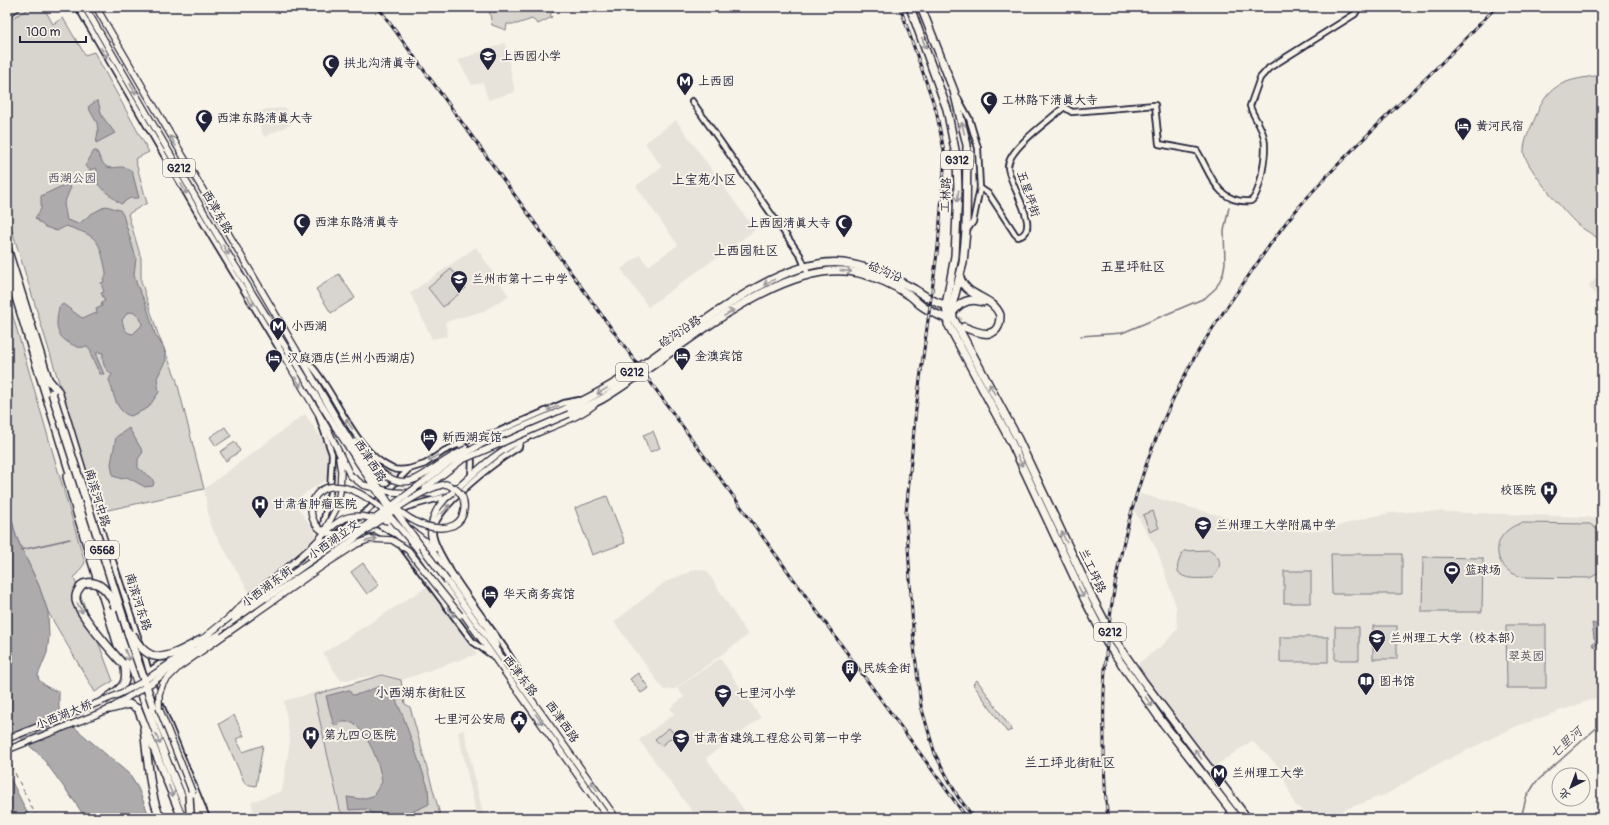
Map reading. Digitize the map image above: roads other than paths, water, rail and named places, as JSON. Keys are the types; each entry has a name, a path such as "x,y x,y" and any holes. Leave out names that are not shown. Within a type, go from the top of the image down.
{"highway":[{"name":"工林路","path":"910,7 947,109 957,160 958,191 955,256 946,304 946,319"},
{"name":"工林路","path":"921,7 954,91 967,145 966,231 960,278 952,306 952,313"},
{"name":"南滨河中路","path":"7,248 135,653 153,706 191,794 199,818"},
{"name":"硷沟沿","path":"805,267 841,263 860,265 912,288 936,303 946,304"},
{"name":"硷沟沿路","path":"568,411 631,372 733,302 768,283 805,267"},
{"name":"南滨河中路","path":"7,268 121,639 169,767 191,818"},
{"name":"硷沟沿","path":"808,274 828,270 858,272 873,277 909,295 923,307 946,319"},
{"name":"硷沟沿路","path":"568,411 602,399 730,312 771,289 808,274"},
{"path":"888,277 928,304 909,295"},
{"path":"952,313 962,302 976,299 991,307 997,317 993,327 985,332 965,325 976,332 985,334 991,333 998,326 1000,315 994,306 962,286 960,278"},
{"path":"933,312 937,308 936,303"},
{"name":"兰工坪路","path":"952,313 958,330 971,350 1018,439 1092,597 1114,639 1143,681 1247,818"},
{"name":"兰工坪路","path":"946,319 1008,437 1091,612 1108,643 1163,723 1237,818"},
{"path":"47,378 58,391 89,495 98,518 132,634 138,646 145,653 162,657 169,656 206,640"},
{"path":"66,457 64,466 76,513 122,663"},
{"path":"105,700 121,688 126,680 125,668 78,605 76,594 83,584 94,582 100,585 112,598 135,653"},
{"path":"110,709 130,704 138,709 142,715 182,818"},
{"path":"142,715 149,775 156,805 162,818"},
{"path":"187,818 190,812 191,794"}],"main road":[{"path":"7,14 18,7"},
{"name":"西津东路","path":"85,7 274,329 337,424"},
{"name":"西津东路","path":"96,7 319,389 337,424"},
{"path":"274,329 279,348 327,428 350,474 363,485 379,490 398,493 435,494 462,484"},
{"path":"319,389 351,436 380,471 389,478 403,481 416,478 454,454 480,445"},
{"path":"437,560 430,534 431,523 434,514 445,499 497,454 520,440 580,414 602,399"},
{"path":"412,499 462,460 568,411"},
{"name":"G212","path":"480,445 568,411"},
{"name":"西津西路","path":"337,424 389,503 502,657 616,818"},
{"name":"西津西路","path":"337,424 371,483 416,547"},
{"name":"小西湖立交","path":"206,640 309,562 365,526 450,462 480,445"},
{"path":"322,536 336,507 340,491 342,472 337,449"},
{"path":"389,503 418,523 434,527 452,526 456,524 463,513 464,500 458,491 446,484 431,488 412,499"},
{"path":"365,526 336,534 321,529 314,522 311,513 311,502 316,494 332,485 342,486 368,498 388,514 416,547 462,614"},
{"name":"小西湖立交","path":"206,640 412,499"},
{"path":"192,658 206,640 266,584 297,561 334,523 350,516 388,521 409,527 425,541 437,560 487,627 502,657"},
{"path":"205,818 191,794 162,718 159,701 163,683 170,674 233,628 357,544 370,539 392,540 408,550 462,614"},
{"name":"西津东路","path":"462,614 608,818"},
{"path":"206,640 233,628"},
{"name":"小西湖大桥","path":"7,750 110,709 150,684 206,640"},
{"name":"小西湖大桥","path":"7,739 126,692 206,640"}],"street":[{"name":"西津东路","path":"78,7 211,236 279,348"},
{"name":"五星坪街","path":"980,188 989,194 1015,234 1018,237 1021,236 1027,230 1028,220 1010,176 1008,166 1015,151 1026,138 1064,107 1072,112 1155,105 1159,144 1197,151 1219,191 1240,201 1251,201 1257,193 1266,150 1264,137 1250,106 1260,78 1269,68 1355,14 1358,7"},
{"path":"954,91 969,118 978,148 980,188 973,222 966,231"},
{"path":"692,101 800,255 808,274"},
{"name":"西津东路","path":"297,351 315,370 347,422 365,446 380,461 392,469 409,469"},
{"path":"409,469 425,464 456,445 470,439 497,432 564,404 590,398"},
{"path":"318,414 332,454 332,471 328,501 322,538 319,547 327,556"},
{"path":"520,440 519,447 487,468 462,492 437,521 433,531 440,554 504,646 524,681 531,698"},
{"path":"456,445 467,449 472,458 471,475"},
{"name":"小西湖东街","path":"149,671 215,629 308,559 330,538 368,510 409,469"},
{"name":"小西湖东街","path":"152,684 361,532 407,507 462,492"},
{"name":"南滨河东路","path":"98,518 113,557 149,671"},
{"path":"323,526 330,538 345,544"},
{"path":"361,532 375,530 402,547 473,642 490,654"},
{"path":"437,560 450,569"},
{"path":"149,671 152,684 205,818"}],"waterway":[{"path":"1081,336 1122,333 1205,298 1216,288 1223,274 1225,263 1224,231 1229,207"},
{"path":"21,550 70,539"},
{"name":"七里河","path":"1521,818 1526,798 1536,782 1602,723"}],"tunnel":[{"path":"928,302 965,324"}],"railway":[{"path":"378,7 967,818"},
{"path":"900,7 936,110 945,156 938,246 916,409 906,513 914,646 921,706 935,754 958,797 974,818"},
{"path":"1108,818 1104,778 1104,689 1107,641 1114,592 1123,543 1136,496 1152,449 1171,404 1193,360 1206,339 1288,220 1337,166 1442,63 1496,7"}],"place":[{"name":"上西园小学","path":"488,71"},
{"name":"拱北沟清真寺","path":"331,78"},
{"name":"上西园","path":"685,96"},
{"name":"工林路下清真大寺","path":"989,115"},
{"name":"西津东路清真大寺","path":"204,133"},
{"name":"黄河民宿","path":"1463,141"},
{"name":"西津东路清真寺","path":"302,237"},
{"name":"上西园清真大寺","path":"844,238"},
{"name":"兰州市第十二中学","path":"459,294"},
{"name":"小西湖","path":"278,341"},
{"name":"金澳宾馆","path":"682,371"},
{"name":"汉庭酒店(兰州小西湖店)","path":"274,373"},
{"name":"新西湖宾馆","path":"429,452"},
{"name":"校医院","path":"1549,505"},
{"name":"甘肃省肿瘤医院","path":"260,519"},
{"name":"兰州理工大学附属中学","path":"1203,540"},
{"name":"篮球场","path":"1452,585"},
{"name":"华天商务宾馆","path":"490,609"},
{"name":"兰州理工大学（校本部）","path":"1377,653"},
{"name":"民族金街","path":"850,683"},
{"name":"图书馆","path":"1366,696"},
{"name":"七里河小学","path":"723,708"},
{"name":"七里河公安局","path":"519,734"},
{"name":"第九四〇医院","path":"311,750"},
{"name":"甘肃省建筑工程总公司第一中学","path":"681,753"},
{"name":"兰州理工大学","path":"1219,788"}],"district":[{"name":"上宝苑小区","path":"704,180"},
{"name":"上西园社区","path":"746,251"},
{"name":"五星坪社区","path":"1133,267"},
{"name":"小西湖东街社区","path":"421,693"},
{"name":"兰工坪北街社区","path":"1070,763"}],"park label":[{"name":"西湖公园","path":"72,178"},
{"name":"翠英园","path":"1526,656"}]}
